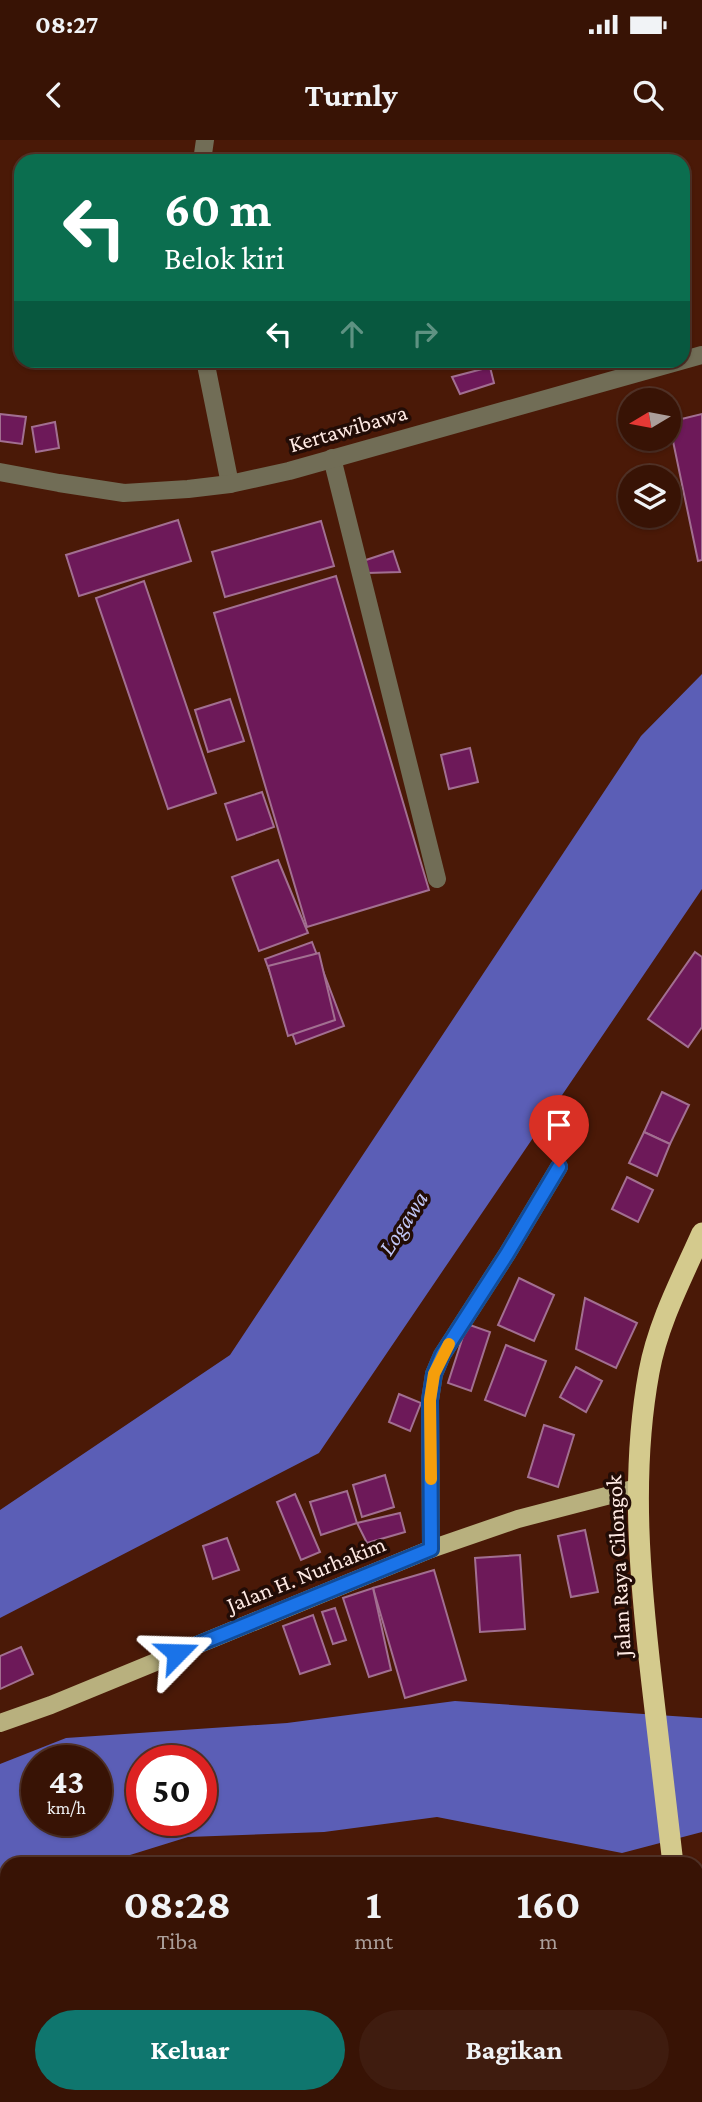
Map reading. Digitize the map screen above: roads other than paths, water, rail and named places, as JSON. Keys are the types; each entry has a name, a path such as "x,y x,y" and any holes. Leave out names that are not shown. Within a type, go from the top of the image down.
{"highway":[{"name":"Jalan Raya Cilongok","path":"672,1857 644,1616 637,1488 649,1370 664,1315 702,1233"}],"main road":[{"name":"Jalan H. Nurhakim","path":"0,1723 63,1700 431,1549 518,1519 637,1488"}],"street":[{"path":"207,368 230,484"},
{"name":"Kertawibawa","path":"0,472 124,493 230,484 289,471 655,368"},
{"path":"332,458 438,878"},
{"path":"431,1549 430,1400 434,1374 442,1355 559,1167"}],"water":[{"name":"Logawa","path":"702,674 702,889 319,1453 0,1618 0,1510 230,1355 641,736"},
{"path":"455,1701 702,1718 702,1832 622,1853 437,1817 324,1832 217,1836 217,1745 126,1745 126,1836 215,1836 188,1837 124,1857 0,1857 0,1764 21,1756 21,1836 112,1836 112,1745 48,1745 66,1738 287,1723"}]}
